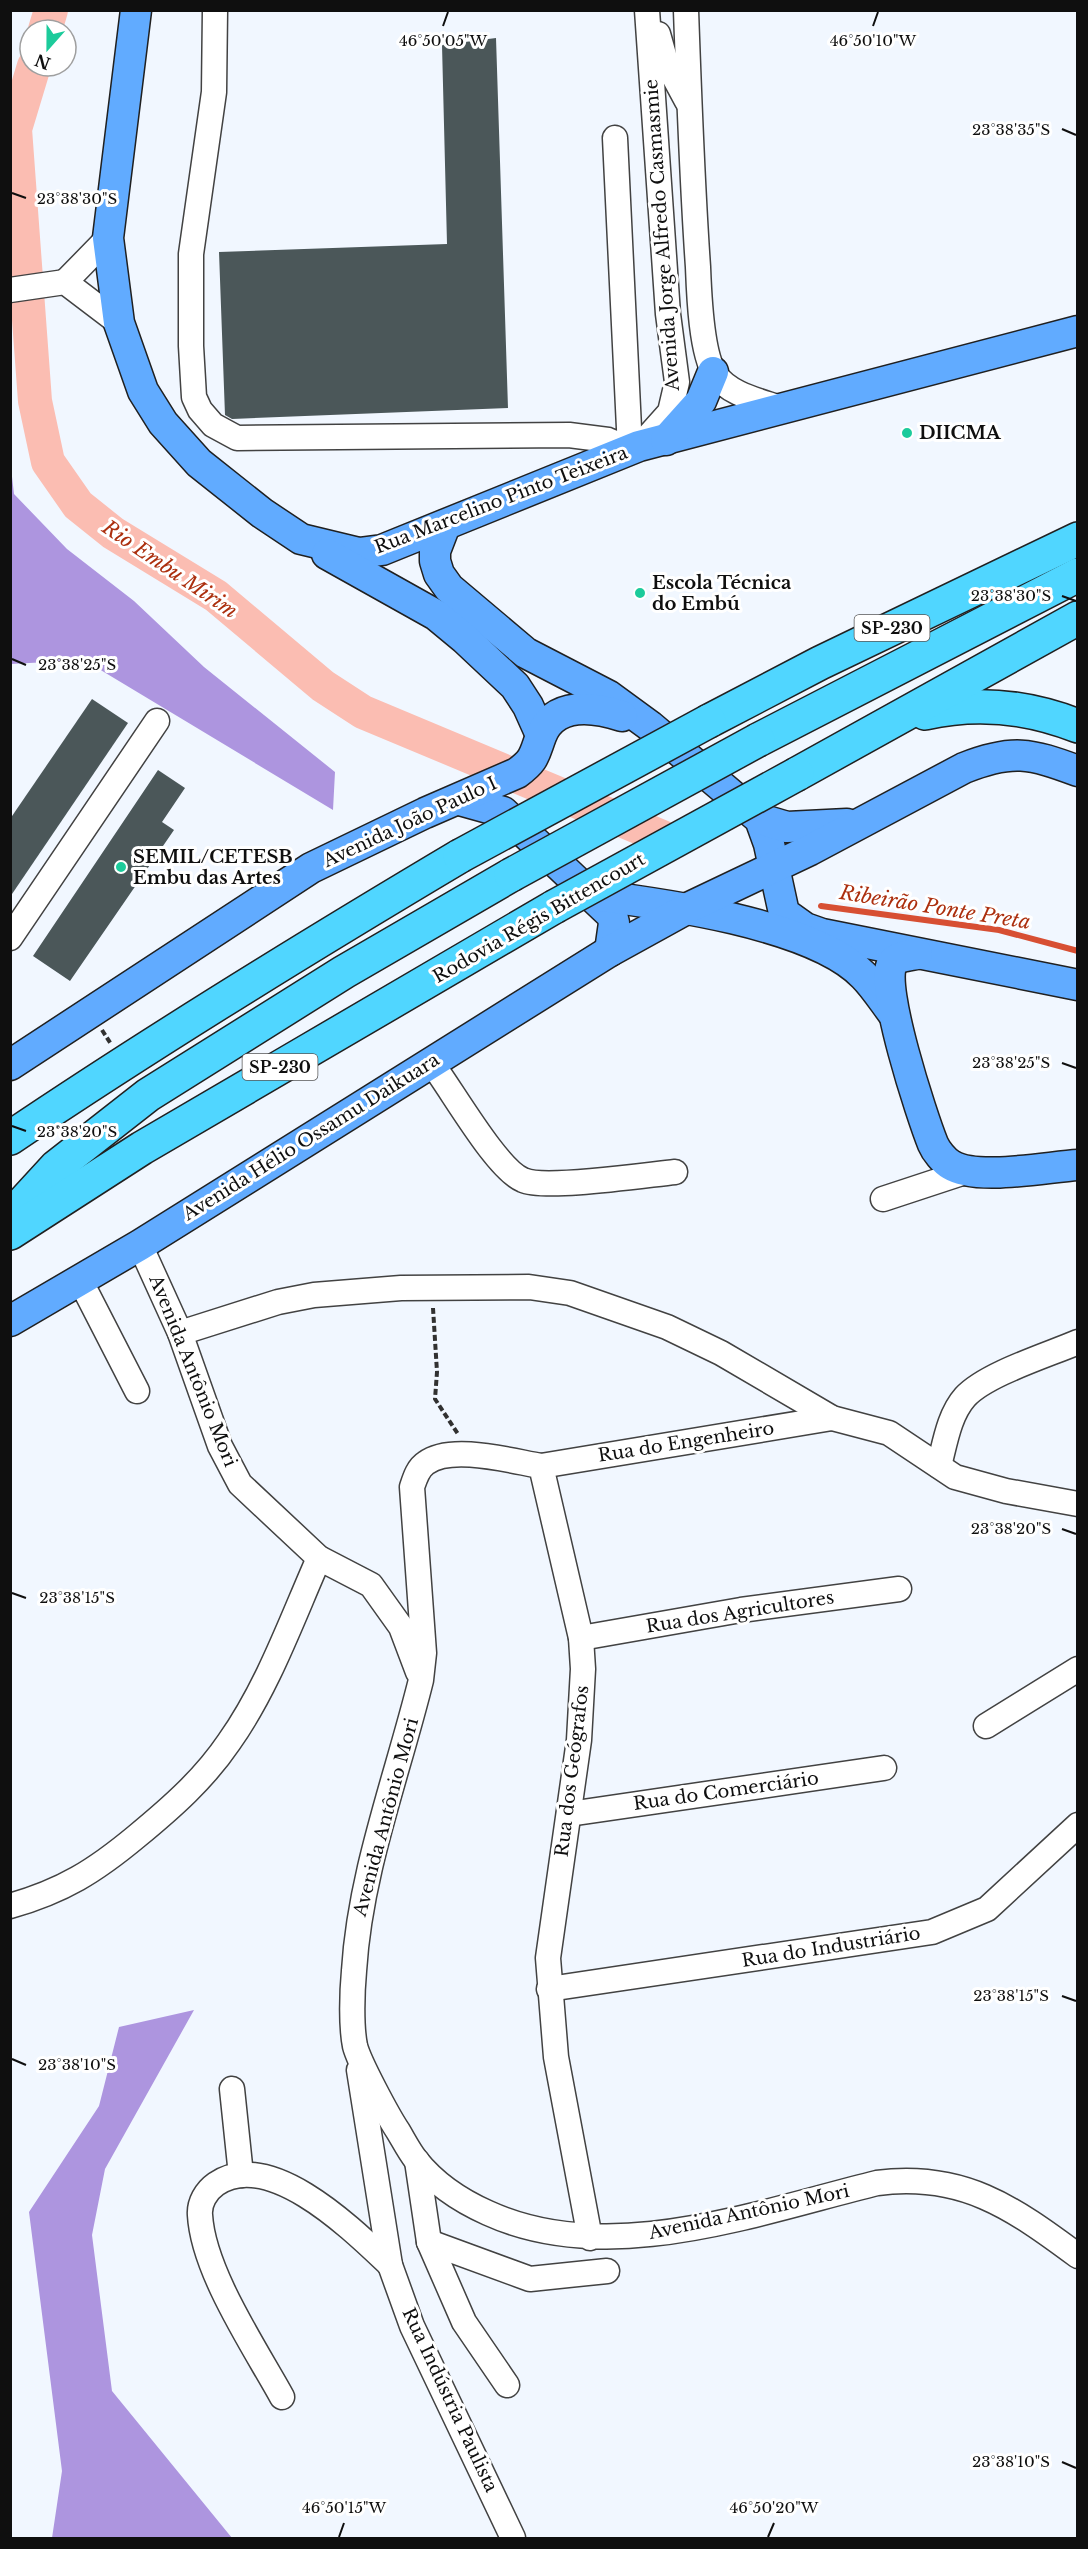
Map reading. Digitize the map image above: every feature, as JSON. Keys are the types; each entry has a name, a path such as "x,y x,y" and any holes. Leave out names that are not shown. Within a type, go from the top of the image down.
{"highway":[{"name":"SP-230","path":"10,1138 123,1062 294,954 460,856 820,663 1077,539"},
{"path":"10,1217 56,1167 148,1095 344,972 511,875 758,740 1077,574"},
{"name":"Rodovia Régis Bittencourt","path":"10,1233 142,1148 554,907 1077,618"},
{"path":"897,719 956,706 991,705 1018,709 1077,726"}],"main road":[{"name":"Rua Marcelino Pinto Teixeira","path":"136,10 108,238 119,323 143,391 163,423 199,463 262,513 301,539 359,553 382,550 645,445 1077,331"},
{"path":"645,445 701,401 713,372"},
{"path":"445,525 435,551 435,561 439,574 449,588 526,653 609,696 650,726 760,819 769,868 784,913 805,928 917,954 1077,985"},
{"path":"301,539 436,615 514,686 528,706 541,735"},
{"path":"503,812 510,775 538,751 541,735 549,723 562,713 585,707 602,709 650,726"},
{"name":"Avenida Hélio Ossamu Daikuara","path":"10,1320 140,1245 430,1061 610,951 688,908 810,850 964,768 989,758 1011,754 1031,756 1077,771"},
{"name":"Avenida João Paulo I","path":"10,1065 311,868 510,775"},
{"path":"460,800 503,812 599,895 613,918 610,951"},
{"name":"Avenida Hélio Ossamu Daikuara","path":"760,819 787,827 817,827 862,822"},
{"path":"781,902 791,874 810,850"},
{"path":"599,895 718,881 769,868"},
{"path":"599,895 688,908 782,934 841,958 864,975 893,1014"},
{"path":"917,954 898,958 888,978 893,1014 933,1146 951,1165 968,1171 993,1172 1077,1165"}],"street":[{"path":"215,10 214,92 191,254 191,346 194,398 200,410 213,425 224,433 252,438 569,435 645,445 615,138"},
{"name":"Avenida Jorge Alfredo Casmasmie","path":"645,445 670,412 677,382 668,314 646,10"},
{"path":"653,10 666,62 689,106"},
{"name":"Avenida Jorge Alfredo Casmasmie","path":"686,10 701,319 713,372"},
{"path":"15,289 59,282 108,238"},
{"path":"59,282 119,323"},
{"path":"713,372 728,387 783,409"},
{"path":"10,938 157,721"},
{"path":"430,1061 495,1154 523,1180 549,1184 675,1172"},
{"path":"883,1198 968,1171"},
{"name":"Avenida Antônio Mori","path":"140,1245 180,1333 220,1446 240,1484 319,1558 371,1586 401,1627 421,1680 359,1917 353,1974 356,2047 392,2122 417,2161 440,2184 465,2203 506,2222 557,2234 590,2238 656,2234 877,2183 908,2179 939,2181 969,2189 1009,2209 1077,2256"},
{"path":"80,1280 137,1390"},
{"path":"180,1333 278,1302 314,1296 432,1288 529,1287 570,1293 612,1306 721,1353 832,1418 889,1433 955,1477 1006,1491 1077,1504"},
{"path":"939,1466 952,1421 965,1397 980,1384 1077,1342"},
{"name":"Rua do Engenheiro","path":"541,1466 832,1418"},
{"path":"421,1680 424,1653 412,1487 416,1474 427,1461 448,1453 541,1466"},
{"name":"Rua dos Geógrafos","path":"541,1466 581,1638 583,1669 579,1740 552,1923 549,1989 556,2057 590,2238"},
{"path":"10,1905 41,1897 73,1884 100,1866 162,1815 202,1777 230,1742 249,1709 319,1558"},
{"name":"Rua dos Agricultores","path":"581,1638 741,1610 899,1589"},
{"path":"986,1726 1077,1669"},
{"name":"Rua do Comerciário","path":"569,1814 884,1768"},
{"name":"Rua do Industriário","path":"549,1989 932,1932 987,1909 1077,1825"},
{"name":"Rua Indústria Paulista","path":"356,2047 373,2174 390,2265 416,2336 513,2538"},
{"path":"232,2089 241,2175"},
{"path":"417,2161 429,2242 464,2322 507,2385"},
{"path":"282,2397 223,2289 208,2249 200,2214 203,2199 210,2188 222,2180 241,2175 290,2187 318,2202 343,2221 390,2265"},
{"path":"429,2242 530,2279 607,2271"}],"path":[{"path":"432,1288 437,1372 435,1399 471,1455"}],"shaded area":[{"path":"11,468 14,494 67,549 134,601 204,667 335,772 333,810 84,660 11,664"},
{"path":"194,2010 105,2169 92,2235 112,2391 232,2538 52,2538 62,2471 29,2212 99,2106 119,2027"}],"building":[{"path":"496,38 508,408 232,419 225,415 219,252 447,244 442,45"},
{"path":"92,699 128,723 10,897 10,819"},
{"name":"SEMIL/CETESB Embu das Artes","path":"158,770 185,788 162,822 174,830 70,981 33,956"}],"waterway":[{"name":"Rio Embu Mirim","path":"49,18 51,10"},
{"name":"Rio Embu Mirim","path":"30,78 15,129 35,401 48,462 78,505 113,533 216,596 323,686 363,712 662,837"},
{"name":"Ribeirão Ponte Preta","path":"821,906 999,930 1078,951"}],"place":[{"name":"DIICMA","path":"907,433"},
{"name":"Escola Técnica do Embú","path":"640,593"},
{"name":"SEMIL/CETESB Embu das Artes","path":"121,867"}]}
